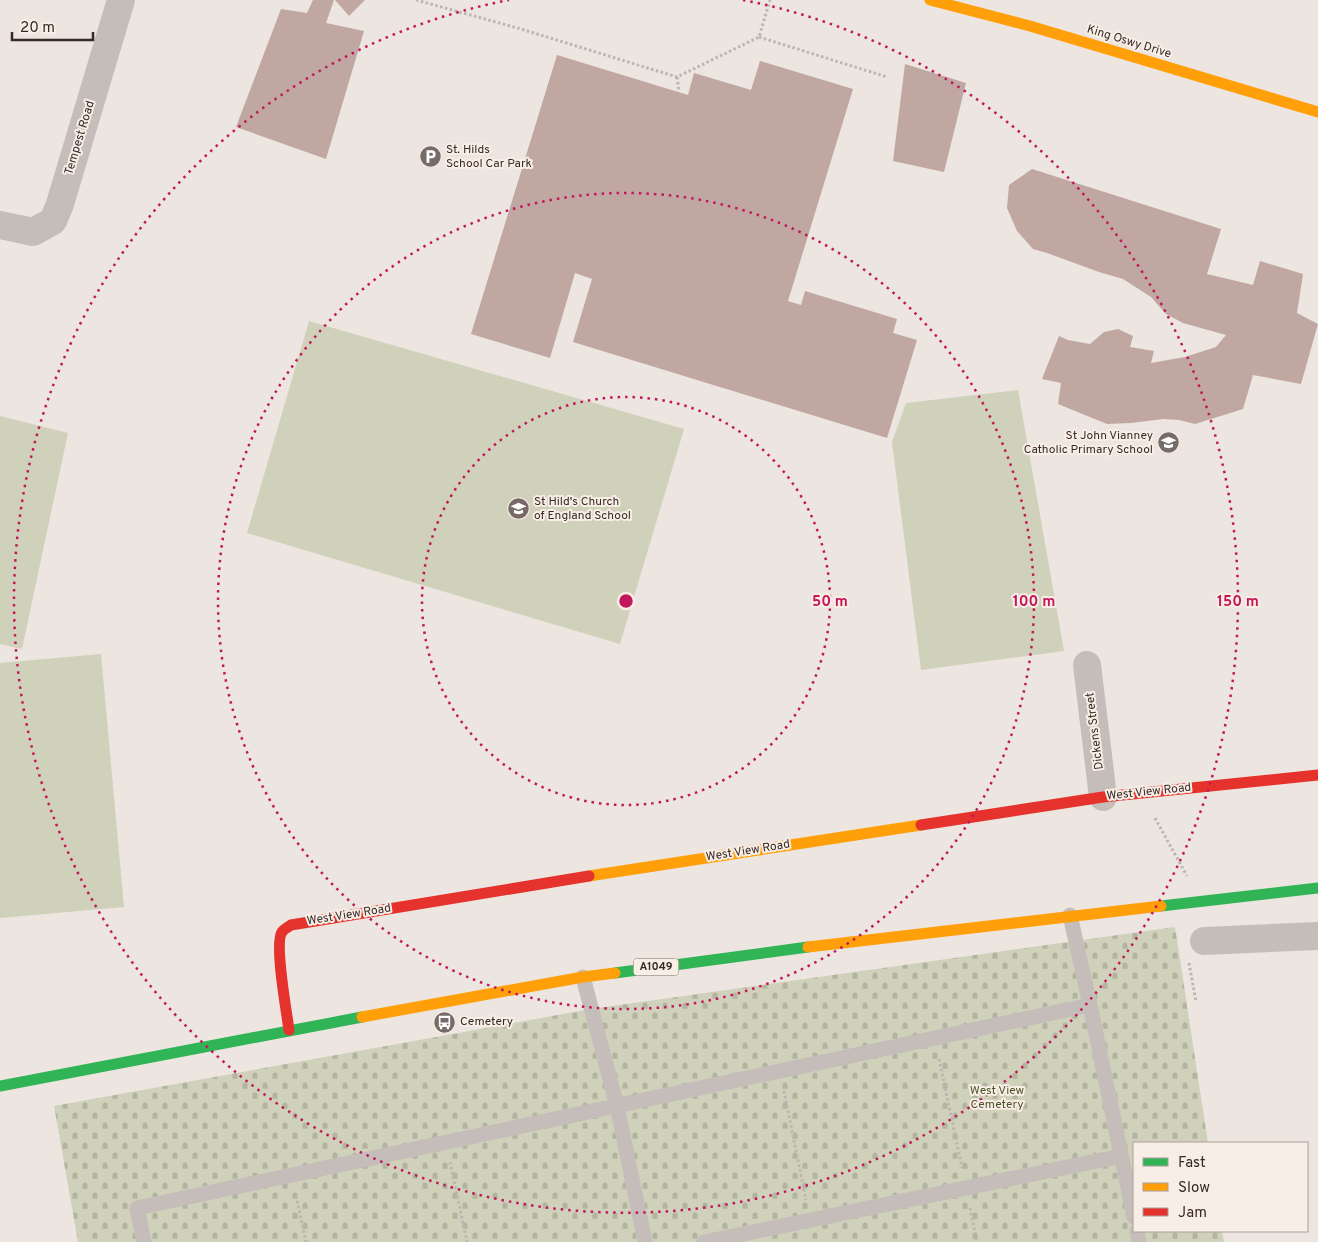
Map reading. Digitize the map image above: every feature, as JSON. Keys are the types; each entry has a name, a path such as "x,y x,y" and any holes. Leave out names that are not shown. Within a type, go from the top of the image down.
{"street":[{"name":"Tempest Road","path":"0,225 33,232 53,221 60,204 121,0"},
{"name":"King Oswy Drive","path":"930,0 1039,29 1318,112"},
{"name":"Dickens Street","path":"1087,666 1103,797"},
{"name":"West View Road","path":"289,1030 279,950 282,931 290,925 625,870 1103,797 1318,775"},
{"name":"A1049","path":"0,1086 289,1030 583,977 836,943 1318,888"},
{"path":"1204,941 1318,936"}],"lane":[{"path":"1070,916 1133,1212"},
{"path":"583,977 617,1106 645,1242"},
{"path":"144,1242 137,1208 1090,1005"},
{"path":"704,1242 1121,1156"}],"path":[{"path":"416,0 521,29 676,77 759,37 887,77"},
{"path":"759,37 770,0"},
{"path":"676,77 679,92"},
{"path":"1152,813 1190,883"},
{"path":"935,1038 977,1242"},
{"path":"780,1072 810,1220"},
{"path":"446,1143 467,1242"},
{"path":"292,1176 306,1242"}],"green space":[{"path":"309,321 684,429 620,644 247,533"},
{"path":"1018,390 1064,651 921,670 892,442 906,403"},
{"path":"0,416 68,433 22,649 0,644"},
{"path":"101,654 124,907 0,918 0,663"},
{"name":"West View Cemetery","path":"1175,927 1208,1142 1133,1142 1133,1232 1222,1232 1224,1242 78,1242 54,1106 591,1009"}],"building":[{"path":"313,0 334,0 326,23 364,31 326,159 236,127 281,9 307,13"},
{"path":"335,0 365,0 349,16"},
{"path":"557,55 688,95 694,73 751,90 760,61 853,89 788,301 801,305 805,291 897,319 893,333 917,340 887,438 573,342 592,279 575,273 550,358 471,334"},
{"path":"905,64 966,83 944,172 893,161"},
{"path":"1032,169 1221,229 1207,274 1253,285 1260,261 1303,274 1297,313 1318,324 1301,384 1253,375 1243,409 1195,424 1163,419 1107,424 1058,404 1061,383 1042,379 1059,336 1068,340 1090,344 1104,332 1118,329 1133,336 1130,347 1154,351 1151,363 1185,357 1216,347 1226,335 1183,323 1166,314 1151,297 1123,279 1033,249 1017,231 1007,208 1009,185"}],"traffic: fast":[{"path":"1161,906 1318,888"},
{"path":"615,973 808,947"},
{"path":"0,1086 362,1017"}],"traffic: slow":[{"path":"930,0 1030,26 1318,112"},
{"path":"589,876 921,825"},
{"path":"808,947 1161,906"},
{"path":"362,1017 583,977 615,973"}],"traffic: jam":[{"path":"921,825 1103,797 1318,775"},
{"path":"289,1030 279,950 282,932 291,925 589,876"}],"place":[{"name":"St. Hilds School Car Park","path":"430,157"},
{"name":"St John Vianney Catholic Primary School","path":"1169,443"},
{"name":"St Hild's Church of England School","path":"518,509"},
{"name":"Cemetery","path":"444,1022"}]}
